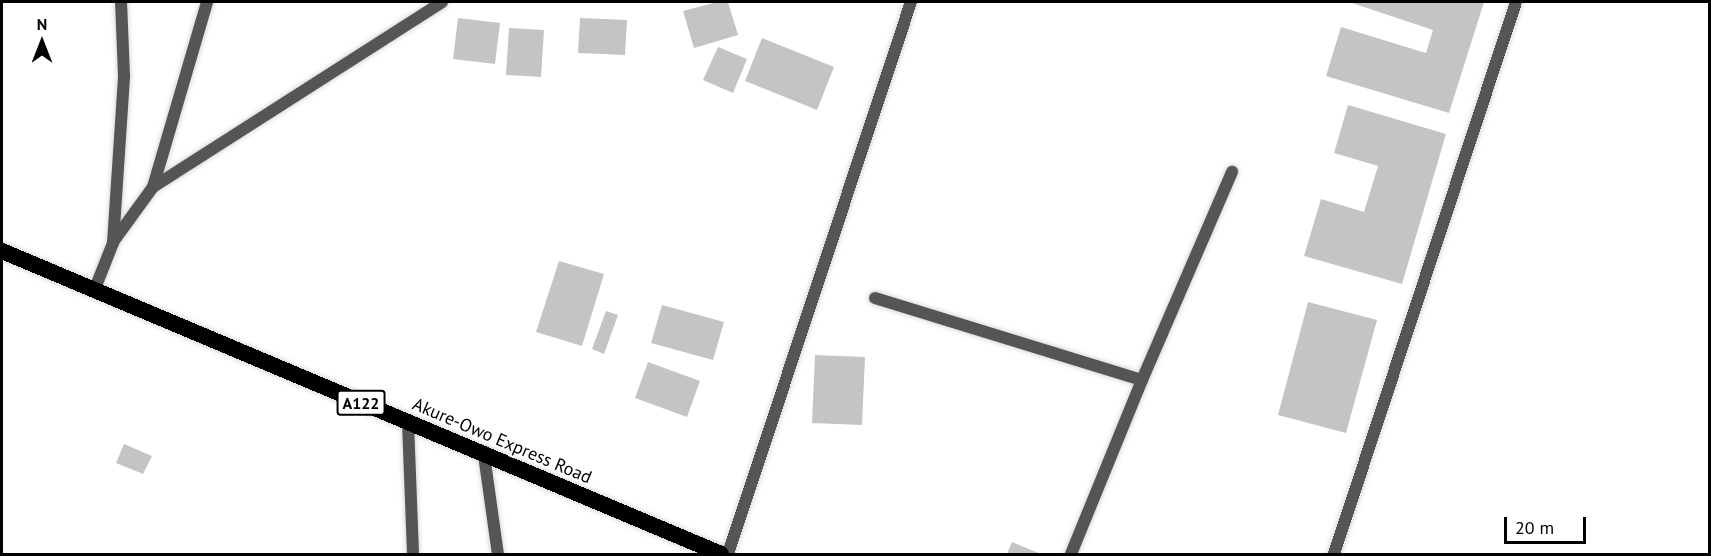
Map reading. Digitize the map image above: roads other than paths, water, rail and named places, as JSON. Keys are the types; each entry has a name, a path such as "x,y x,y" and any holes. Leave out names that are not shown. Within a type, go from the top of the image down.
{"highway":[{"name":"Akure-Owo Express Road","path":"2,251 721,555"}],"street":[{"path":"113,243 124,76 121,2"},
{"path":"94,291 113,243 153,187 207,2"},
{"path":"153,187 442,2"},
{"path":"728,555 909,2"},
{"path":"1334,555 1516,2"},
{"path":"1071,555 1142,380 1232,172"},
{"path":"875,298 1142,380"},
{"path":"408,423 413,555"},
{"path":"484,455 498,555"}]}
